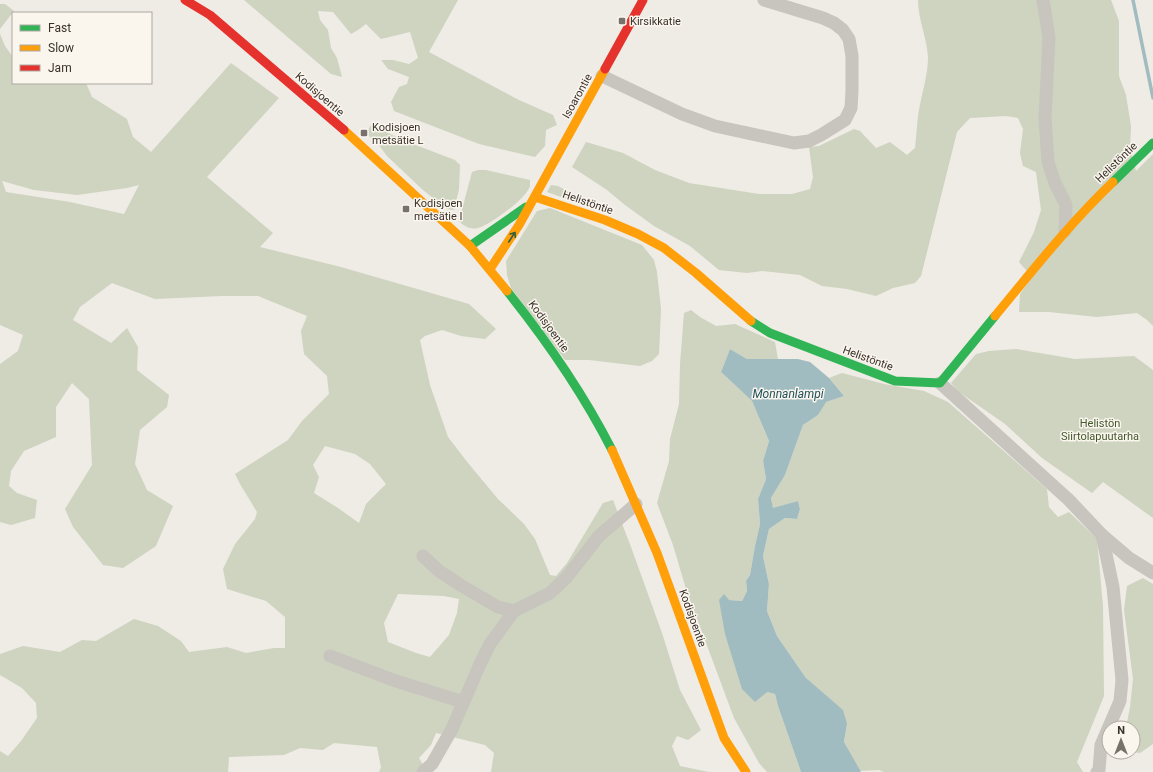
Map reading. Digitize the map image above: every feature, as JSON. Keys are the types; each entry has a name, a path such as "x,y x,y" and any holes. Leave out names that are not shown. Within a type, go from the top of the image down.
{"street":[{"name":"Kodisjoentie","path":"186,0 216,20 310,101 409,189 470,246 533,323 557,356 590,410 616,459 657,553 724,738 746,772"},
{"name":"Isoarontie","path":"490,269 519,225 643,0"},
{"path":"602,76 682,114 715,126 794,143 809,141 845,120 851,108 852,56 849,39 843,30 834,23 823,18 764,0"},
{"path":"1043,0 1049,38 1045,118 1048,162 1055,183 1066,205 1065,231"},
{"name":"Helistöntie","path":"533,200 605,220 638,234 664,248 696,273 747,318 770,333 894,381 940,383 1065,231 1087,207 1153,143"},
{"name":"Isoarontie","path":"470,246 533,200"},
{"path":"940,383 1068,500 1102,535 1129,558 1153,572"},
{"path":"423,772 432,764 452,730 463,702 490,644 514,611 550,593 566,578 598,536 636,504"},
{"path":"1097,772 1099,770 1100,745 1120,701 1122,680 1113,587 1102,535"},
{"path":"423,556 439,571 462,586 498,607 514,611"},
{"path":"330,656 393,680 463,702"}],"green space":[{"path":"244,0 458,0 429,52 519,100 553,115 557,125 546,130 545,146 535,157 479,144 394,111 391,102 399,87 407,84 409,77 388,69 381,60 393,60 409,64 418,58 410,32 381,39 366,24 351,34 333,12 318,11 320,20 328,30 331,48 337,58 342,77 331,74"},
{"path":"918,0 1111,0 1119,21 1119,76 1126,95 1131,126 1130,148 1136,171 1153,154 1153,326 1137,313 1097,317 1049,312 1019,312 1020,294 1032,277 1019,262 1034,232 1041,210 1036,172 1023,166 1020,153 1023,129 1018,118 1006,116 970,118 957,132 921,276 915,283 893,288 876,296 847,289 822,286 800,275 762,271 747,273 719,270 690,246 654,226 607,190 572,167 586,142 623,153 655,170 689,183 759,194 792,194 810,189 813,177 809,147 819,146 854,129 860,131 876,148 890,142 907,155 915,148 919,112 928,63 927,50 919,14"},
{"path":"0,4 5,4 14,11 0,29"},
{"path":"0,34 5,46 12,56 12,84 86,84 92,97 127,119 133,137 151,152 231,63 279,98 207,177 273,233 260,247 341,267 469,304 496,329 485,339 461,336 442,330 425,336 420,340 430,385 448,437 498,499 524,524 535,539 550,575 556,576 567,563 603,503 613,500 662,633 680,690 701,730 688,740 677,736 672,746 680,766 709,772 491,772 494,753 485,745 436,733 431,745 419,758 427,772 379,772 381,767 377,747 334,743 323,750 300,748 284,755 229,757 228,772 0,772 0,751 8,756 21,741 37,718 36,703 22,688 0,675 0,654 23,646 60,652 82,640 96,641 134,619 158,626 181,641 189,652 227,647 246,653 274,648 285,648 285,617 266,601 227,589 223,569 235,544 255,519 257,512 235,474 288,440 302,421 329,394 327,376 304,354 301,331 307,316 258,296 155,299 112,283 80,307 73,320 111,343 127,328 138,347 137,370 169,395 167,407 140,430 135,464 147,490 173,506 156,546 123,568 103,565 73,527 65,509 92,465 89,399 72,383 56,407 56,437 24,451 11,471 9,486 17,493 37,500 35,518 11,525 0,522 0,364 18,351 23,335 0,325","holes":["2,181 34,190 77,195 139,185 124,214 70,202 6,192","325,446 355,454 370,464 386,484 366,504 359,523 314,493 319,477 313,465","398,594 444,596 459,599 457,613 449,635 430,657 388,642 384,623"]},
{"path":"371,125 405,141 455,160 460,165 459,189 454,210 447,209 423,190 387,156 378,144 368,135 368,130"},
{"path":"486,170 530,180 530,186 515,204 491,222 478,228 470,228 459,221 472,172"},
{"path":"551,185 558,186 592,204 598,210 547,192"},
{"path":"550,208 642,245 654,260 657,272 661,309 659,354 652,361 640,366 589,360 565,360 511,288 507,275 506,261 537,211"},
{"path":"691,310 716,326 735,324 775,342 778,359 747,359 730,349 721,372 752,401 769,441 763,461 766,479 758,499 760,524 750,575 746,581 747,591 742,601 729,600 767,692 775,694 801,772 767,772 759,763 734,718 686,589 673,545 657,503 669,461 670,439 679,404 684,313"},
{"name":"Helistön Siirtolapuutarha","path":"1016,349 1075,359 1134,356 1153,370 1153,518 1103,482 1092,493 1042,458 1005,424 959,392 951,383 976,354 989,351"},
{"path":"842,373 884,384 924,391 948,402 1047,489 1049,507 1058,517 1069,512 1097,539 1103,606 1104,696 1077,762 1083,772 859,771 844,742 847,724 823,694 806,678 777,636 767,611 769,584 763,556 769,529 785,518 797,519 800,509 798,501 773,509 771,498 785,475 803,425 818,415 825,402 844,396 829,378"},
{"path":"1143,578 1153,584 1153,744 1141,752 1141,720 1128,720 1133,679 1124,610 1127,586"}],"water":[{"name":"Monnanlampi","path":"730,349 747,359 798,359 810,362 829,378 844,396 826,402 818,415 803,425 785,475 771,498 773,508 798,501 800,509 797,519 785,518 769,529 763,556 769,584 767,611 777,636 806,678 843,710 847,724 844,742 861,772 801,772 775,694 767,692 755,702 742,689 725,634 719,600 724,594 729,600 742,601 747,591 746,581 750,575 760,524 758,499 766,479 763,461 769,441 752,401 721,372"}],"waterway":[{"path":"1133,0 1153,98"}],"traffic: fast":[{"path":"1113,182 1153,143"},
{"path":"470,246 526,207"},
{"path":"507,291 564,368 589,408 612,450"},
{"path":"751,321 770,333 895,381 940,383 995,316"}],"traffic: slow":[{"path":"490,269 519,225 605,69"},
{"path":"344,130 470,246 507,291"},
{"path":"995,316 1067,230 1113,182"},
{"path":"535,197 605,220 638,234 664,248 696,273 751,321"},
{"path":"612,450 657,553 724,738 746,772"}],"traffic: jam":[{"path":"185,0 210,15 344,130"},
{"path":"605,69 643,0"}],"place":[{"name":"Kirsikkatie","path":"622,21"},
{"name":"Kodisjoen metsätie L","path":"364,133"},
{"name":"Kodisjoen metsätie I","path":"406,209"}]}
